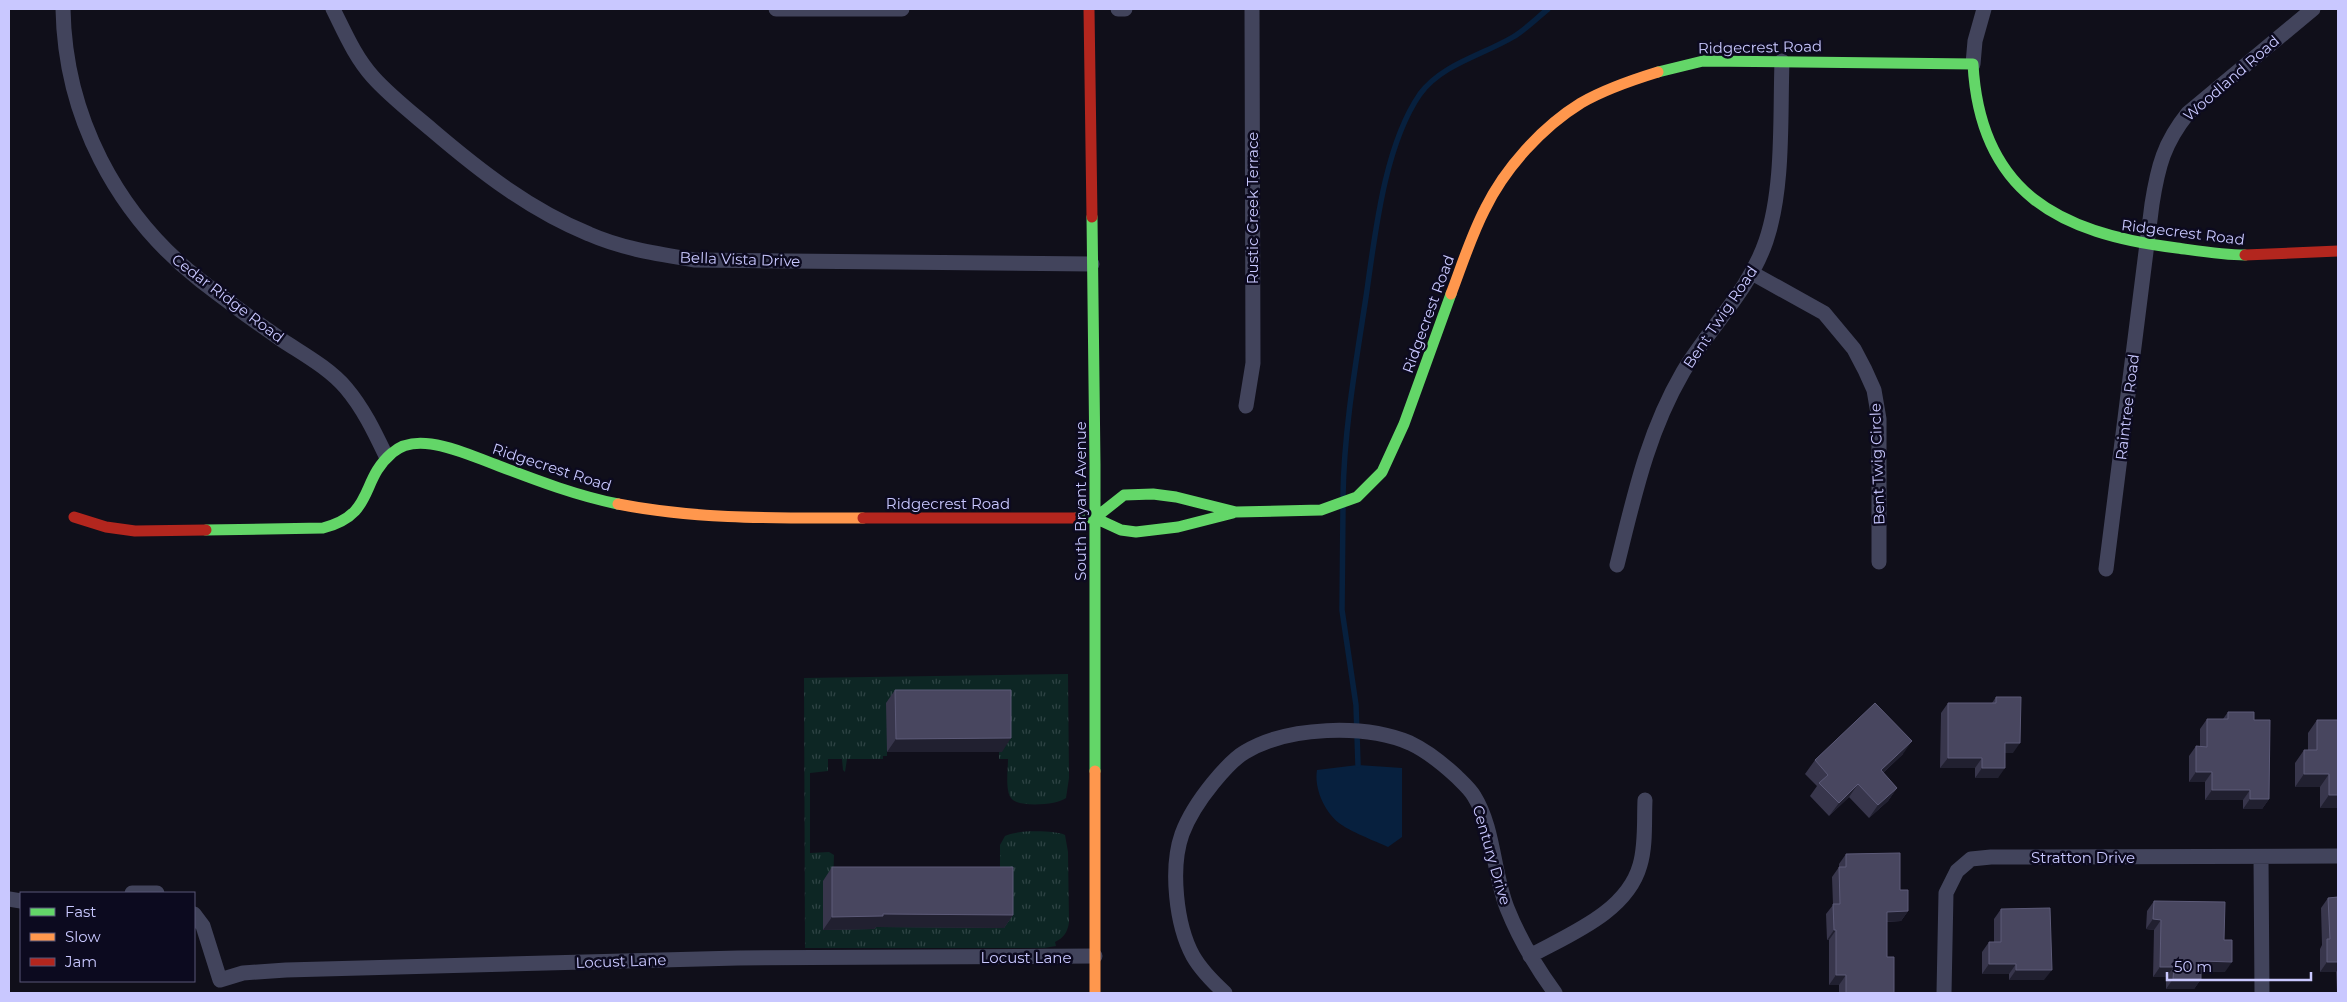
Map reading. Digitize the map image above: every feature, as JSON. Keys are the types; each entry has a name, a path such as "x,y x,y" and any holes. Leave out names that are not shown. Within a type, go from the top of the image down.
{"street":[{"name":"Cedar Ridge Road","path":"63,9 69,71 83,122 104,170 127,206 161,246 199,279 344,386 364,410 386,456"},
{"name":"Bella Vista Drive","path":"333,9 352,48 373,77 412,113 497,182 543,212 598,237 639,251 695,260 1092,264"},
{"path":"776,9 902,9"},
{"name":"South Bryant Avenue","path":"1089,9 1095,518 1095,993"},
{"path":"1118,9 1125,9"},
{"name":"Rustic Creek Terrace","path":"1246,406 1252,363 1252,9"},
{"path":"1972,64 1975,41 1984,9"},
{"name":"Woodland Road","path":"2147,246 2156,175 2162,153 2174,130 2188,113 2209,94 2313,9"},
{"name":"Ridgecrest Road","path":"386,456 404,445 425,443 453,448 522,475 596,499 649,509 735,518 1095,518 1124,531 1155,531 1179,527 1236,512 1321,510 1357,497 1382,472 1404,424 1480,214 1496,186 1512,166 1530,146 1557,122 1584,102 1631,80 1668,68 1703,61 1972,64 1975,94 1989,143 2005,169 2033,199 2061,219 2103,236 2147,246 2234,255 2338,251"},
{"name":"Bent Twig Road","path":"1618,565 1651,437 1696,350 1752,273 1765,243 1776,198 1782,61"},
{"name":"Raintree Road","path":"2106,569 2147,246"},
{"name":"Bent Twig Circle","path":"1752,273 1824,314 1854,349 1874,390 1879,418 1879,562"},
{"path":"74,517 106,527 135,531 323,528 344,522 355,512 386,456"},
{"name":"Ridgecrest Road","path":"1095,518 1124,495 1153,494 1176,497 1236,512"},
{"name":"Century Drive","path":"1225,993 1204,972 1193,956 1181,922 1176,884 1177,859 1181,836 1192,811 1224,771 1244,752 1284,736 1303,732 1344,731 1378,733 1411,744 1440,762 1473,794 1483,814 1493,862 1507,907 1530,956 1555,993"},
{"path":"1530,956 1589,923 1612,906 1628,890 1640,864 1645,800"},
{"name":"Stratton Drive","path":"1944,993 1946,893 1957,871 1971,860 1991,857 2338,856"},
{"path":"2261,857 2262,993"},
{"name":"Locust Lane","path":"195,915 203,926 221,986 244,974 286,970 728,958 1095,956"}],"green space":[{"path":"1068,674 1069,778 1066,798 1062,800 1047,804 1029,804 1015,801 1011,798 1008,790 1008,759 999,759 999,752 887,703 887,756 883,756 883,759 847,759 845,772 842,759 828,759 828,771 810,773 810,853 829,852 834,855 833,881 823,881 823,930 874,881 1000,880 1000,845 1005,836 1026,832 1060,833 1065,835 1068,852 1069,922 1065,934 1055,942 1056,946 1044,948 805,948 804,678"}],"water":[{"path":"1358,765 1402,768 1402,837 1388,847 1343,826 1329,812 1321,799 1316,777 1317,770"}],"building":[{"path":"895,690 1011,690 1011,738 896,739"},
{"path":"1996,697 2021,697 2020,743 2005,743 2005,768 1982,768 1982,758 1948,758 1948,703 1996,703"},
{"path":"1875,703 1912,741 1881,770 1897,788 1878,805 1858,784 1839,803 1819,783 1828,775 1815,760"},
{"path":"2228,712 2254,712 2254,720 2270,720 2269,799 2250,799 2250,790 2212,790 2212,772 2196,772 2196,746 2207,747 2207,719 2228,719"},
{"path":"2317,720 2338,720 2338,795 2329,795 2329,774 2304,774 2304,750 2317,750"},
{"path":"1900,853 1900,890 1908,890 1908,911 1887,912 1887,957 1894,957 1894,993 1846,993 1846,975 1836,975 1836,930 1834,930 1833,904 1840,904 1839,867 1846,867 1846,854"},
{"path":"832,867 1013,867 1013,915 883,914 883,916 832,917"},
{"path":"2338,897 2338,962 2327,962 2327,939 2330,939 2328,898"},
{"path":"2154,901 2225,902 2224,940 2232,940 2232,962 2201,961 2201,979 2173,979 2174,967 2160,967 2161,920 2153,919"},
{"path":"2050,908 2052,970 2016,970 2016,964 1989,964 1989,942 2001,942 2001,909"}],"waterway":[{"path":"1343,496 1348,421 1373,246 1389,165 1408,115 1420,94 1440,75 1513,37 1548,9"},
{"path":"1343,508 1342,610 1356,705 1358,765"}],"traffic: fast":[{"path":"1658,72 1703,61 1973,64 1979,108 1991,145 2010,175 2034,199 2063,218 2097,231 2135,241 2211,253 2245,255"},
{"path":"1092,217 1095,464 1095,771"},
{"path":"1095,518 1124,495 1153,494 1176,497 1236,512 1321,510 1357,497 1382,472 1404,424 1451,294"},
{"path":"206,530 323,528 340,522 352,514 359,506 375,475 392,453 405,446 420,443 465,453 558,488 618,504"},
{"path":"1076,518 1095,518 1121,530 1136,532 1178,527 1233,513"}],"traffic: slow":[{"path":"1451,294 1471,240 1493,194 1514,164 1539,136 1566,113 1590,98 1609,89 1658,72"},
{"path":"618,504 679,513 740,517 863,518"},
{"path":"1095,771 1095,993"}],"traffic: jam":[{"path":"1089,9 1092,217"},
{"path":"2245,255 2338,251"},
{"path":"74,517 106,527 135,531 206,530"},
{"path":"863,518 1076,518"}]}
